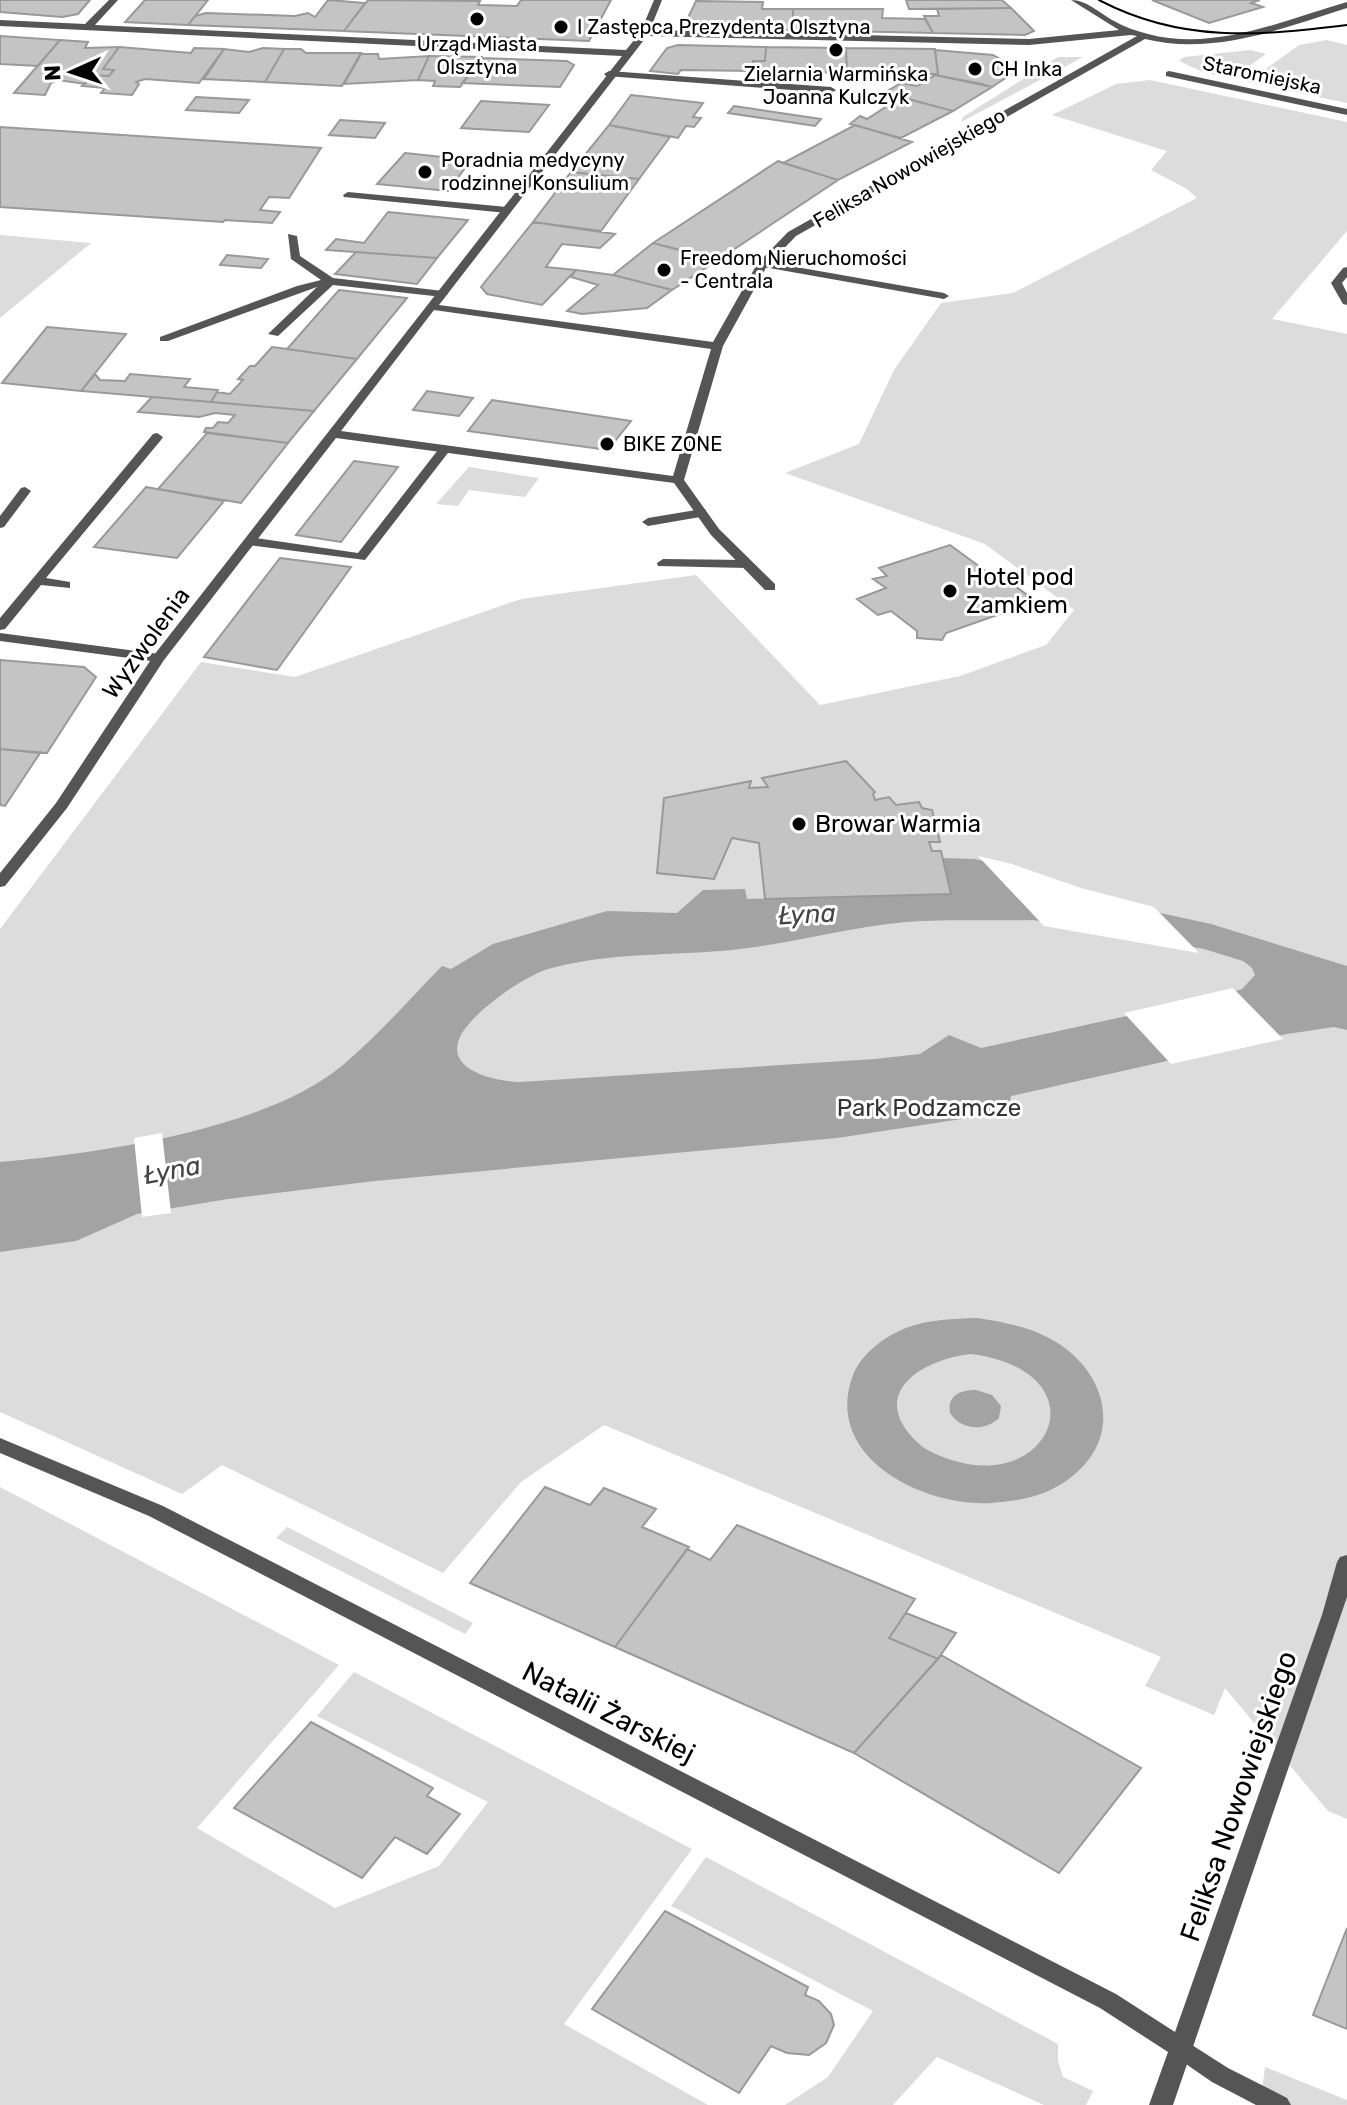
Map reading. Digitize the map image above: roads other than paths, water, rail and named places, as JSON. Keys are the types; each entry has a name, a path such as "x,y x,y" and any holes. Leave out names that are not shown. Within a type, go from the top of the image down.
{"street":[{"path":"87,28 114,0"},
{"name":"Wyzwolenia","path":"3,876 62,805 159,658 433,307 609,74 644,33 658,0"},
{"path":"1075,0 1107,22 1131,32 1179,41 1221,40 1347,5"},
{"path":"0,23 626,53"},
{"path":"644,33 1029,42 1131,32"},
{"name":"Feliksa Nowowiejskiego","path":"678,480 717,346 762,264 792,234 1144,36"},
{"path":"609,74 831,90"},
{"name":"Staromiejska","path":"1169,74 1347,112"},
{"path":"348,195 507,210"},
{"path":"292,236 295,257 330,281"},
{"path":"762,264 944,296"},
{"path":"1347,270 1336,283 1347,302"},
{"path":"274,334 330,281"},
{"path":"164,339 301,288 330,281 443,294"},
{"path":"433,307 717,346"},
{"path":"334,434 678,480 715,532 770,587"},
{"path":"0,626 157,437"},
{"path":"249,541 361,557 445,449"},
{"path":"0,524 25,491"},
{"path":"648,522 702,513"},
{"path":"663,563 747,564"},
{"path":"37,581 65,585"},
{"path":"0,637 159,658"},
{"name":"Natalii Żarskiej","path":"0,1445 170,1518 1108,2001 1220,2075 1279,2105"},
{"name":"Feliksa Nowowiejskiego","path":"1161,2105 1332,1615 1347,1562"}],"water":[{"name":"Łyna","path":"942,858 975,859 1011,867 1128,906 1211,924 1347,966 1347,1030 1334,1027 1287,1034 1011,1096 1008,1112 837,1138 375,1181 228,1199 137,1214 76,1241 0,1252 0,1162 132,1144 227,1122 271,1106 310,1087 343,1065 442,966 451,969 493,944 607,911 677,913 703,890 745,889 747,899 950,894","holes":["1033,920 1204,949 1243,961 1255,975 1242,989 1218,996 981,1048 949,1035 920,1054 875,1059 520,1082 475,1072 459,1057 457,1047 467,1026 488,1005 515,986 552,968 597,959 732,950 884,924 938,921"]},
{"path":"978,1318 1013,1325 1047,1337 1083,1365 1095,1383 1102,1402 1103,1422 1099,1442 1088,1461 1070,1478 1043,1493 991,1503 964,1502 936,1496 909,1486 885,1471 865,1453 852,1430 847,1404 853,1375 868,1353 890,1336 915,1325","holes":["971,1354 1012,1365 1037,1382 1049,1403 1049,1425 1038,1444 1018,1459 989,1465 955,1461 925,1449 903,1424 897,1408 899,1394 919,1371 953,1357"]},
{"path":"976,1390 992,1395 1001,1406 999,1418 987,1426 966,1426 950,1413 951,1402 956,1395"}],"tram line":[{"path":"1099,0 1160,24 1190,30 1251,33 1347,25"}],"place":[{"name":"Urząd Miasta Olsztyna","path":"477,19"},
{"name":"I Zastępca Prezydenta Olsztyna","path":"561,27"},
{"name":"Zielarnia Warmińska Joanna Kulczyk","path":"836,50"},
{"name":"CH Inka","path":"975,69"},
{"name":"Poradnia medycyny rodzinnej Konsulium","path":"425,172"},
{"name":"Freedom Nieruchomości - Centrala","path":"664,270"},
{"name":"BIKE ZONE","path":"607,444"},
{"name":"Hotel pod Zamkiem","path":"950,591"},
{"name":"Browar Warmia","path":"799,824"}],"park label":[{"name":"Park Podzamcze","path":"929,1108"}]}
